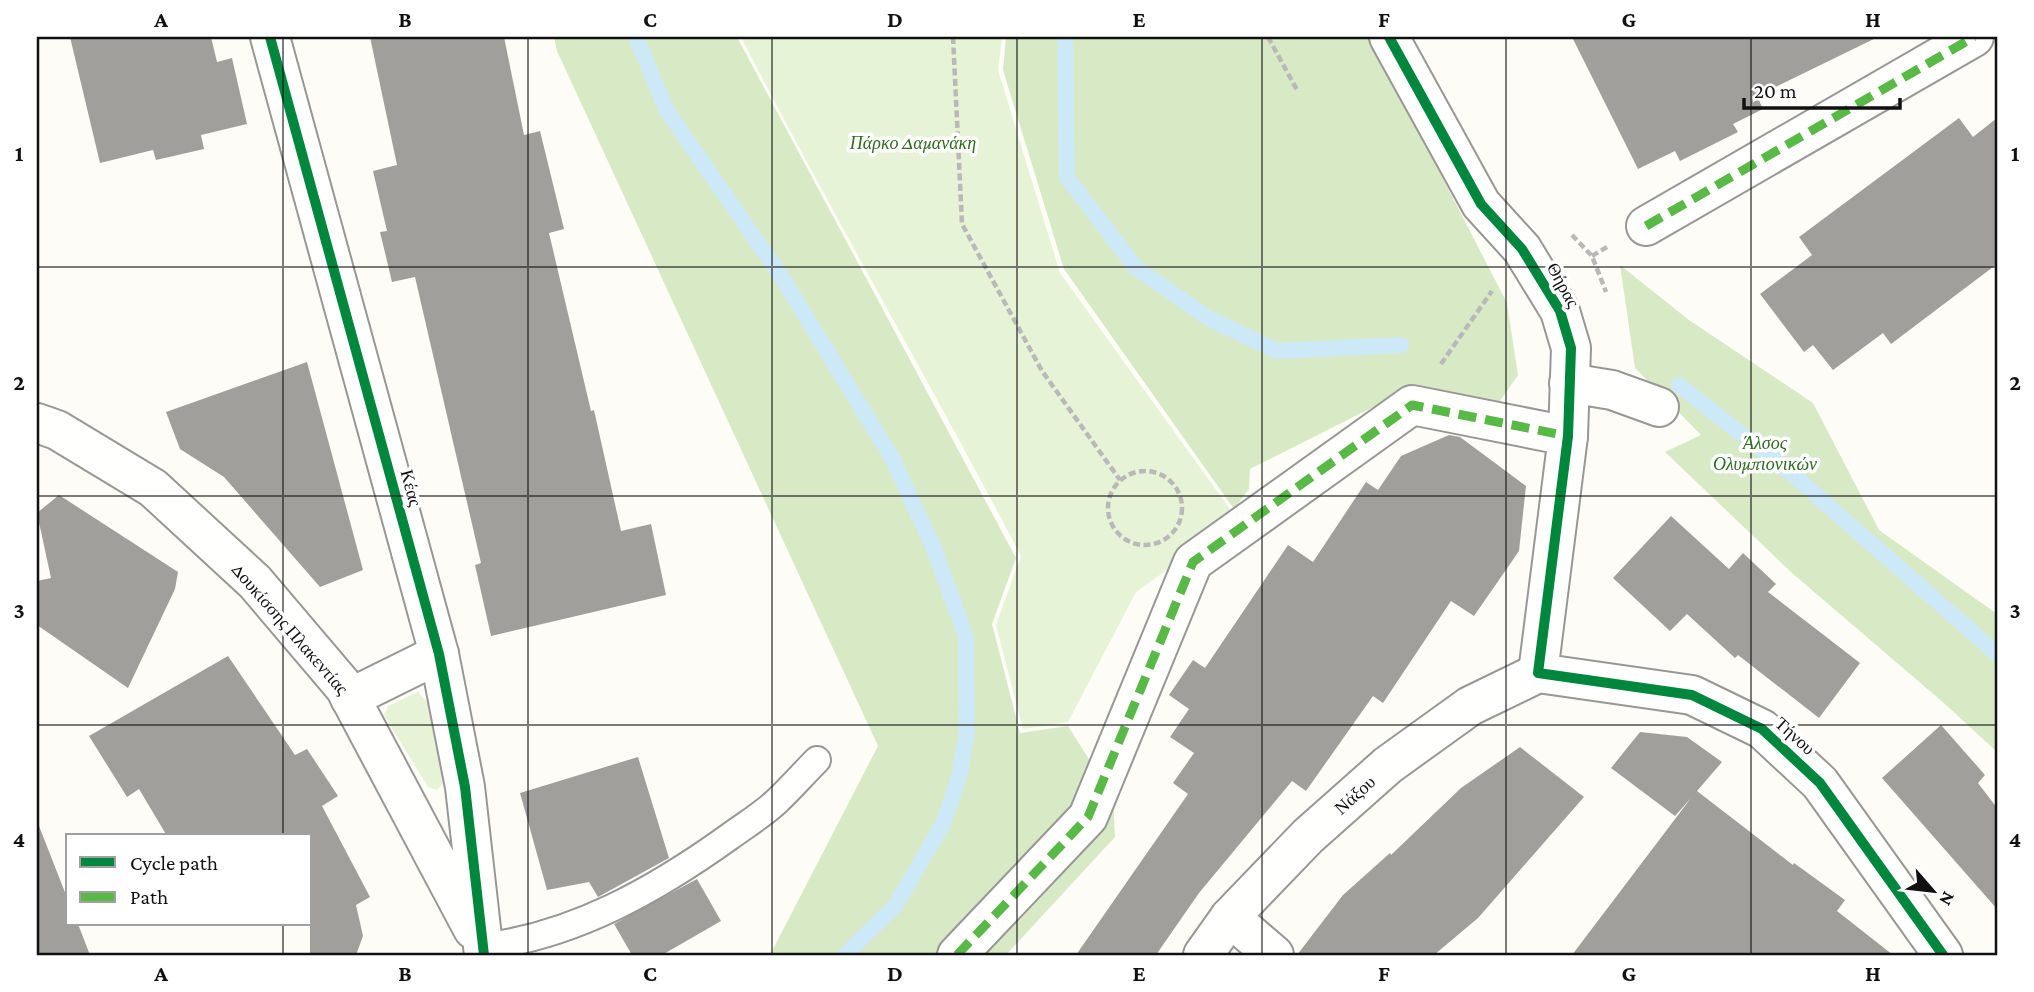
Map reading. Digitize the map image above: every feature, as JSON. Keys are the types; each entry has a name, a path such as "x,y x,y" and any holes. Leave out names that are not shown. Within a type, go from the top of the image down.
{"street":[{"name":"Κέας","path":"270,37 439,654 465,787 478,952"},
{"name":"Θήρας","path":"1389,37 1481,204 1522,249 1560,311 1571,348 1568,436 1538,673"},
{"path":"1646,226 1974,37"},
{"path":"1569,383 1612,390 1658,407"},
{"path":"957,955 1088,817 1193,562 1412,405 1568,436"},
{"name":"Δουκίσσης Πλακεντίας","path":"37,423 57,430 153,488 255,582 345,688 478,952"},
{"path":"350,698 439,654"},
{"name":"Νάξου","path":"1203,955 1230,917 1308,836 1388,765 1470,706 1538,673"},
{"name":"Τήνου","path":"1538,673 1692,695 1762,729 1820,783 1943,955"},
{"path":"1230,917 1274,955"}],"lane":[{"path":"478,952 551,933 622,904 692,863 774,804 817,760"}],"path":[{"path":"953,37 962,224 1042,371 1120,480"},
{"path":"1268,37 1297,90"},
{"path":"1412,405 1522,249"},
{"path":"1143,471 1156,473 1177,488 1181,513 1177,525 1169,535 1148,545 1137,544 1117,533 1111,523 1108,500 1120,480 1131,473 1143,471"}],"green space":[{"path":"554,37 737,37 1016,558 992,624 1020,733 1068,726 1113,797 1115,837 1006,955 767,955 771,953 878,746 557,51"},
{"name":"Πάρκο Δαμανάκη","path":"741,37 1002,37 998,70 1060,273 1232,512 1185,557 1136,592 1068,722 1023,729 996,625 1021,556"},
{"path":"1006,37 1370,37 1507,303 1518,375 1491,414 1395,396 1250,469 1249,489 1234,509 1064,269 1003,70"},
{"name":"Άλσος Ολυμπιονικών","path":"1620,265 1689,320 1813,403 1879,530 1997,614 1997,752 1792,573 1665,452 1701,435 1635,368"},
{"path":"418,692 428,703 443,783 437,790 428,787 384,715 388,706"}],"building":[{"path":"70,37 211,37 217,62 232,58 247,124 201,135 204,149 156,160 153,150 100,163"},
{"path":"370,37 504,37 524,135 540,131 564,229 549,233 591,411 594,410 621,531 651,524 666,595 491,636 475,565 481,563 415,277 392,282 380,232 387,231 373,171 397,165"},
{"path":"1572,37 1878,37 1757,96 1763,109 1733,124 1738,132 1680,161 1675,151 1638,169"},
{"path":"1959,118 1973,137 1997,118 1997,264 1891,344 1883,333 1833,370 1813,345 1804,352 1760,294 1812,255 1799,237"},
{"path":"307,362 363,570 320,587 224,477 180,449 166,412"},
{"path":"1449,435 1460,437 1526,486 1519,551 1474,616 1451,601 1383,703 1373,696 1306,791 1292,781 1199,893 1156,955 1076,955 1188,794 1173,783 1194,753 1170,737 1189,709 1169,695 1193,660 1205,668 1288,545 1313,562 1366,482 1378,490 1401,456"},
{"path":"59,495 178,572 175,589 128,688 37,625 37,581 51,578 37,513"},
{"path":"1671,516 1729,569 1743,553 1776,584 1768,592 1860,663 1819,718 1738,655 1735,658 1687,614 1670,631 1613,578"},
{"path":"228,656 295,755 307,749 338,796 322,806 370,897 356,905 363,936 356,955 310,955 312,834 166,834 139,789 127,797 89,736"},
{"path":"1941,725 1985,775 1978,783 1997,808 1997,909 1882,778"},
{"path":"1640,732 1687,737 1722,762 1697,791 1793,865 1794,863 1845,900 1837,911 1893,955 1572,955 1691,798 1675,816 1611,768"},
{"path":"1520,747 1584,797 1478,918 1434,955 1297,955 1343,895 1390,853 1391,855 1461,788"},
{"path":"638,757 669,858 598,897 589,882 547,890 520,793"},
{"path":"39,826 66,895 66,926 79,926 90,955 37,955"},
{"path":"697,879 721,921 662,955 632,955 614,924"}],"waterway":[{"path":"636,37 667,111 783,279 892,458 933,546 966,637 967,732 959,777 943,824 895,906 845,955"},
{"path":"1065,37 1067,177 1135,267 1208,318 1277,351 1401,345"},
{"path":"1679,385 1791,473 1997,654"}],"marked path":[{"path":"1646,226 1974,37"},
{"path":"957,955 1088,817 1193,562 1412,405 1568,436"}],"cycle path":[{"path":"270,37 439,654 465,787 484,955"},
{"path":"1389,37 1481,204 1522,249 1560,311 1571,348 1568,436 1538,673 1692,695 1762,729 1820,783 1943,955"}]}
